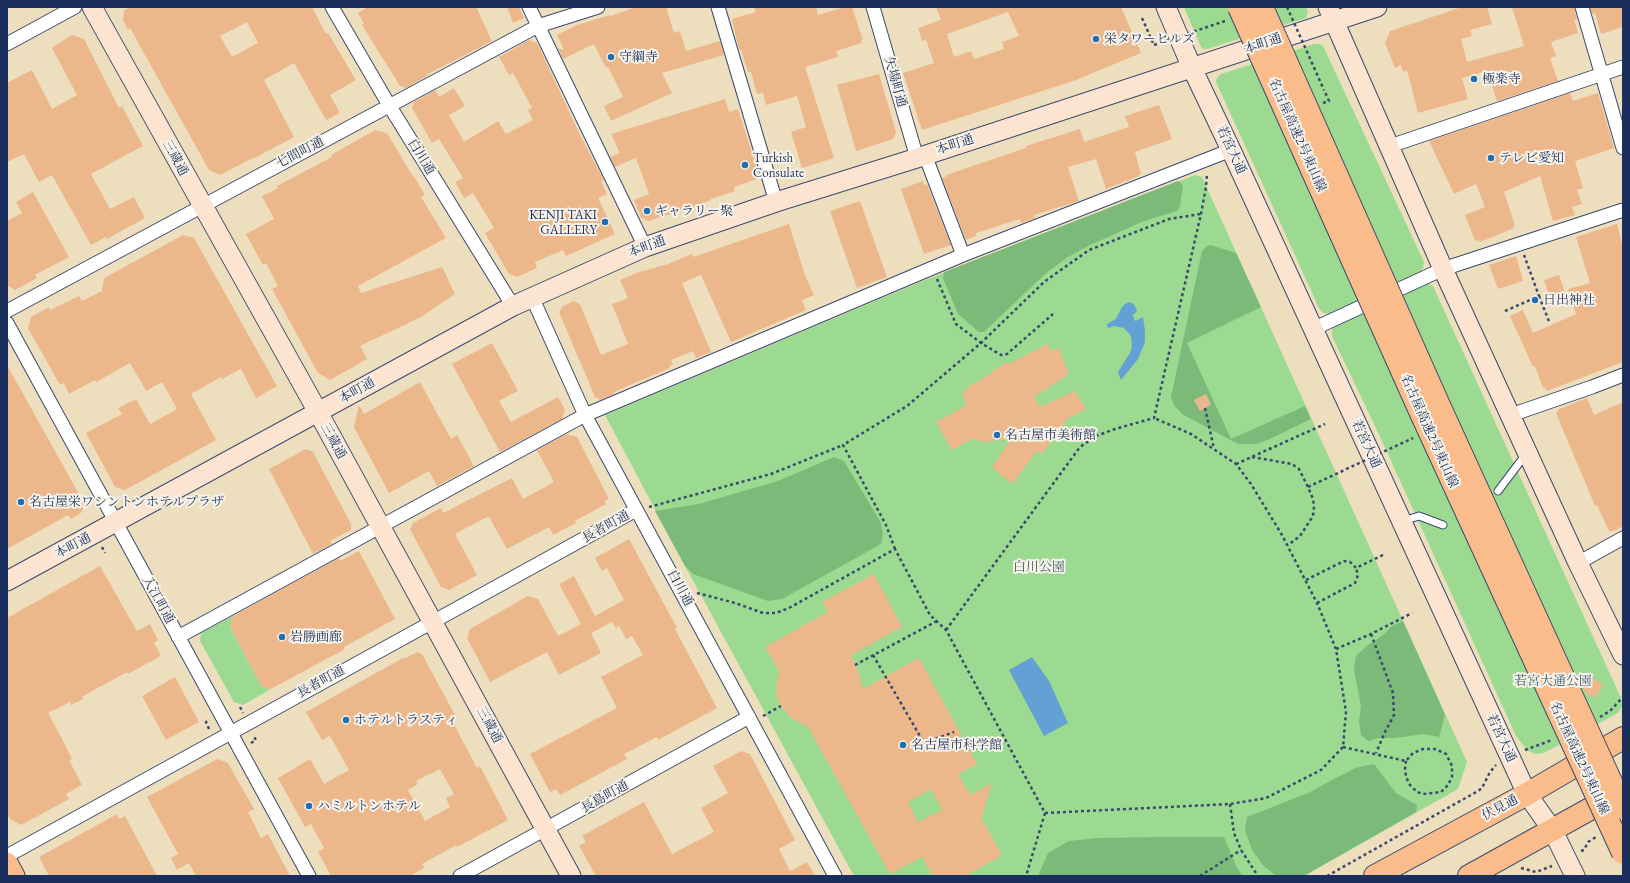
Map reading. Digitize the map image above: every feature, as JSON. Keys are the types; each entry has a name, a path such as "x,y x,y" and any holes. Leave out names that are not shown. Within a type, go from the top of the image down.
{"highway":[{"name":"名古屋高速2号東山線","path":"1262,7 1438,403 1623,808"},
{"name":"名古屋高速2号東山線","path":"1233,14 1417,404 1623,853"},
{"name":"伏見通","path":"1375,876 1527,794 1623,738"},
{"path":"1469,876 1623,791"}],"main road":[{"path":"7,863 14,876"}],"street":[{"path":"7,44 75,7"},
{"name":"三蔵通","path":"92,7 318,412 572,876"},
{"name":"白川通","path":"332,7 389,105 513,306"},
{"path":"529,7 645,247"},
{"name":"七間町通","path":"7,311 538,26 598,7"},
{"path":"718,7 776,202"},
{"name":"矢場町通","path":"873,7 921,156 963,254"},
{"name":"若宮大通","path":"1166,7 1192,68 1527,794 1553,830 1575,876"},
{"name":"本町通","path":"7,581 513,306 645,247 776,202 1192,68 1331,14 1377,7"},
{"path":"1582,7 1623,148"},
{"path":"1331,14 1443,269 1578,563 1623,654"},
{"path":"1390,146 1623,68"},
{"path":"178,637 585,415 963,254 1231,150"},
{"path":"1312,329 1443,269 1623,210"},
{"name":"白川通","path":"532,297 585,415 642,508 749,717 835,876"},
{"name":"入江町通","path":"7,323 309,876"},
{"path":"1511,415 1623,375"},
{"name":"長者町通","path":"7,856 231,731 642,508"},
{"path":"1578,563 1623,538"},
{"name":"長島町通","path":"460,876 749,717"}],"lane":[{"path":"1498,491 1528,452"},
{"path":"1401,522 1419,516 1443,525"}],"path":[{"path":"1288,7 1324,90"},
{"path":"1142,18 1154,45 1233,14"},
{"path":"1154,418 1201,214 1206,187 1207,170"},
{"path":"642,508 771,474 843,445 907,406 981,343 1044,282 1089,250 1169,219 1201,214"},
{"path":"1520,243 1550,324"},
{"path":"932,268 956,324 981,343 1002,355 1007,354 1053,314"},
{"path":"1505,311 1539,296"},
{"path":"1205,408 1214,449"},
{"path":"946,630 1080,447 1096,436 1154,418 1191,434 1236,464 1251,484 1288,545 1318,603 1336,649 1346,712 1343,747 1321,770 1266,798 1230,804 1045,813"},
{"path":"1236,464 1325,424"},
{"path":"1308,487 1416,437"},
{"path":"843,445 886,525 895,549 930,615 946,630 1045,813 1026,876"},
{"path":"1252,457 1292,464 1299,469 1313,499 1313,516 1300,536 1288,545"},
{"path":"696,593 735,603 763,613 776,613 788,608 895,549"},
{"path":"1356,568 1385,554"},
{"path":"1306,580 1344,561 1350,562 1356,568 1358,575 1355,583 1318,603"},
{"path":"1336,649 1371,634 1412,613"},
{"path":"855,665 937,621"},
{"path":"1371,634 1393,693 1394,715 1376,753"},
{"path":"873,655 924,743 954,732"},
{"path":"763,716 781,706"},
{"path":"1343,747 1376,753 1406,761"},
{"path":"1423,749 1435,749 1446,754 1452,766 1452,777 1448,785 1441,792 1423,794 1417,792 1410,785 1406,777 1406,761 1413,753 1423,749"},
{"name":"伏見通","path":"1327,876 1480,789 1494,766"},
{"path":"1230,804 1234,833 1241,850 1258,876"},
{"path":"1200,876 1241,850"},
{"path":"1520,868 1536,872 1547,868"}],"green space":[{"path":"1184,7 1306,7 1308,12 1306,18 1203,49"},
{"path":"1314,44 1320,44 1323,46 1424,262 1423,268 1420,272 1330,314 1323,313 1319,308 1216,82 1217,78 1221,74"},
{"name":"白川公園","path":"1195,175 1202,177 1467,762 1458,789 1304,876 854,876 685,566 605,415 925,280"},
{"path":"1178,181 1183,186 1180,206 1177,211 1144,221 1088,246 1068,257 1045,274 984,332 979,332 958,314 943,278 944,272"},
{"path":"1211,245 1236,253 1261,307 1187,343 1231,439 1305,406 1311,419 1270,439 1256,444 1238,444 1182,414 1174,405 1171,397 1202,251 1207,246"},
{"name":"若宮大通公園","path":"1427,283 1433,286 1621,698 1622,706 1618,713 1544,753 1536,754 1528,751 1516,736 1382,441 1332,336 1332,329 1336,326"},
{"path":"834,457 844,461 881,523 883,534 881,544 782,599 768,601 693,574 685,566 655,511 699,504 778,481"},
{"path":"233,616 230,627 262,687 271,689 243,705 234,702 200,641 201,633"},
{"path":"1403,621 1445,715 1439,737 1424,734 1395,738 1378,738 1368,741 1361,735 1359,721 1361,706 1354,670 1356,656 1368,645 1382,636 1392,626"},
{"path":"1374,764 1396,793 1417,805 1416,812 1304,876 1276,876 1263,865 1252,850 1245,830 1247,817 1308,793 1355,768"},
{"path":"1224,837 1237,868 1243,876 1038,876 1048,853 1069,841 1098,838"}],"water":[{"path":"1130,302 1134,304 1137,311 1133,315 1135,321 1143,317 1145,342 1138,359 1121,380 1118,372 1130,353 1132,347 1131,336 1124,328 1114,326 1108,328 1107,324 1116,319 1122,307"},
{"path":"1032,657 1049,681 1068,723 1044,736 1009,670"}],"building":[{"path":"130,7 312,7 326,34 328,33 356,80 330,95 340,113 326,120 294,63 264,80 294,137 220,175 209,170 130,28 128,30 123,20 124,11","holes":["247,22 258,43 232,57 220,36"]},
{"path":"368,7 476,7 492,41 426,75 427,76 406,88 400,86 362,25 364,24 358,13"},
{"path":"507,7 519,7 524,18 513,23"},
{"path":"636,7 666,7 674,33 680,31 686,51 720,41 724,55 662,73 672,93 611,121 604,106 623,97 608,67 606,68 594,44 563,59 558,48 564,50 557,35 577,25 610,15 611,16"},
{"path":"754,7 816,7 818,15 845,7 852,7 863,40 861,40 862,43 836,51 838,57 805,67 834,158 802,168 791,132 806,127 797,96 766,105 763,93 757,94 751,72 748,72 741,50 739,50 732,19 756,12"},
{"path":"936,7 1121,7 1141,53 1076,80 922,130 903,73 934,63 926,40 922,41 918,28 941,20","holes":["1008,12 1019,36 1002,42 1004,49 974,59 971,51 954,57 947,34"]},
{"path":"1462,7 1487,7 1492,24 1470,30 1472,36 1461,39 1467,62 1524,46 1512,7 1574,7 1577,19 1574,20 1578,33 1551,42 1556,56 1550,58 1558,81 1497,101 1487,71 1462,78 1468,99 1418,113 1407,70 1403,72 1401,65 1395,68 1385,43 1390,31"},
{"path":"1590,7 1623,7 1623,27 1601,34 1595,13 1592,14"},
{"path":"72,35 84,39 119,108 122,106 143,146 91,174 110,209 134,197 145,218 107,239 106,237 91,245 52,175 39,182 24,154 7,162 7,83 32,70 52,109 77,95 52,48"},
{"path":"529,40 537,43 581,137 604,180 601,181 607,194 598,198 615,234 566,256 563,250 535,262 537,268 517,277 509,274 485,233 494,228 473,193 464,198 455,182 463,178 439,139 432,143 412,108 414,102 435,90 439,97 454,88 465,106 449,115 464,142 498,121 506,134 533,120 528,110 532,108 513,73 509,75 499,57"},
{"path":"879,74 896,132 893,139 856,151 837,85"},
{"path":"1570,93 1573,101 1598,93 1614,148 1575,161 1583,188 1577,190 1582,204 1572,207 1575,215 1553,221 1540,176 1504,192 1515,226 1513,226 1514,228 1480,242 1478,240 1475,241 1465,215 1485,207 1476,184 1454,194 1429,141"},
{"path":"725,99 729,112 738,109 760,178 734,187 735,191 710,199 711,200 684,210 648,221 641,217 634,200 649,194 636,158 615,167 610,157 620,153 611,134"},
{"path":"1159,105 1172,139 1135,152 1141,174 1138,175 1139,176 1106,189 1096,159 1068,167 1079,201 1034,215 1035,218 1021,223 1020,219 976,233 976,236 966,240 942,178 947,176 946,175 1026,148 1026,146 1080,129 1084,142 1129,127 1125,116"},
{"path":"375,130 387,133 425,195 421,197 446,238 358,286 361,293 442,267 455,294 421,317 360,346 367,359 330,380 318,373 272,289 278,286 266,263 263,265 246,234 274,219 262,196 278,188 277,186 332,157 331,155"},
{"path":"923,181 924,185 927,184 951,245 924,254 901,189"},
{"path":"33,192 69,257 35,275 37,278 15,290 7,285 7,221 22,213 16,202"},
{"path":"860,201 887,277 857,288 830,211"},
{"path":"789,224 805,275 814,295 802,300 806,310 731,342 701,275 682,283 711,352 696,358 693,351 671,360 673,365 669,366 670,368 614,392 614,394 600,400 595,397 559,312 563,306 574,301 580,304 601,355 628,344 612,304 628,298 620,280 636,273 668,264 692,254 693,257"},
{"path":"1617,224 1623,248 1623,362 1547,391 1545,387 1543,388 1535,366 1533,367 1510,316 1523,310 1533,333 1576,314 1568,289 1590,283 1576,237"},
{"path":"183,235 194,238 277,386 256,398 241,369 222,379 221,377 191,394 216,440 125,490 115,487 86,433 122,414 118,408 136,399 150,424 177,409 164,385 162,382 146,391 130,363 96,382 95,380 69,394 64,383 60,385 28,328 31,317 49,307 50,310 79,296 82,301 102,291 104,278"},
{"path":"1516,256 1523,281 1498,289 1489,265"},
{"path":"1559,275 1565,292 1550,297 1544,280"},
{"path":"492,343 518,391 499,401 511,422 558,397 565,410 562,419 500,452 452,364"},
{"name":"名古屋市美術館","path":"1047,344 1051,351 1059,348 1069,374 1034,397 1040,407 1075,391 1086,409 1067,419 1042,454 1037,451 1012,484 992,467 1011,439 983,442 972,439 952,450 936,422 967,405 962,394 970,386 1006,362 1009,364"},
{"path":"7,365 84,503 82,512 71,519 68,515 7,549"},
{"path":"420,382 451,439 457,435 474,466 437,486 429,471 389,493 354,427 359,405 364,414"},
{"path":"1206,394 1211,405 1200,411 1194,400"},
{"path":"1587,398 1594,415 1623,402 1623,526 1614,531 1609,531 1597,505 1595,506 1556,413 1558,412 1557,410"},
{"path":"567,434 577,437 609,499 604,501 606,504 575,521 576,523 553,535 549,527 507,549 489,517 487,517 455,534 477,575 449,590 441,587 410,529 413,523 441,508 443,513 512,478 523,499 554,482 537,450"},
{"path":"306,449 313,452 351,524 351,530 330,541 332,544 313,554 269,469"},
{"path":"629,539 677,628 675,629 717,708 658,740 657,737 624,754 627,759 560,795 556,789 550,792 530,754 617,708 601,677 643,655 632,636 626,639 619,626 616,628 612,622 591,633 601,653 559,675 547,652 490,682 467,638 470,629 528,596 538,599 558,636 581,624 559,584 574,576 595,616 624,600 607,568 602,571 595,558"},
{"path":"359,551 395,619 344,647 345,649 271,689 262,687 230,627 233,616 339,558 340,561"},
{"path":"100,566 137,631 150,624 158,640 154,643 161,656 94,690 82,697 83,699 71,705 70,702 48,713 72,759 69,760 82,785 66,794 69,799 21,825 10,819 7,814 7,618"},
{"path":"874,574 902,627 851,655 859,673 863,689 919,658 977,764 958,774 970,795 992,783 981,818 1002,855 966,876 933,876 922,857 890,874 808,727 791,718 781,706 777,698 776,689 779,671 765,647 828,612 822,602","holes":["931,789 942,810 918,822 908,802"]},
{"path":"417,652 422,654 455,715 450,717 477,768 480,766 508,820 457,847 456,845 422,864 424,868 410,876 331,876 318,852 324,848 311,824 305,827 278,778 310,759 324,784 349,770 330,736 322,740 306,712 403,658 404,659","holes":["440,769 454,794 446,798 450,807 425,821 408,790 418,784 416,781"]},
{"path":"175,677 199,722 166,740 142,696"},
{"path":"1591,677 1603,684 1595,698 1583,691"},
{"path":"741,751 750,754 795,840 779,849 790,871 807,862 815,876 596,876 579,846 586,842 582,836 644,802 672,854 714,832 701,808 728,793 713,766"},
{"path":"217,759 228,763 254,809 248,812 261,838 268,834 290,876 196,876 189,863 177,870 171,858 178,854 147,797"},
{"path":"117,814 119,819 125,816 157,876 49,876 39,857"}],"place":[{"name":"栄タワーヒルズ","path":"1096,39"},
{"name":"守綱寺","path":"611,57"},
{"name":"極楽寺","path":"1474,79"},
{"name":"テレビ愛知","path":"1491,158"},
{"name":"Turkish Consulate","path":"745,165"},
{"name":"ギャラリー聚","path":"647,211"},
{"name":"KENJI TAKI GALLERY","path":"605,222"},
{"name":"日出神社","path":"1535,300"},
{"name":"名古屋市美術館","path":"997,435"},
{"name":"名古屋栄ワシントンホテルプラザ","path":"21,502"},
{"name":"岩勝画廊","path":"282,637"},
{"name":"ホテルトラスティ","path":"346,720"},
{"name":"名古屋市科学館","path":"903,745"},
{"name":"ハミルトンホテル","path":"309,806"}]}
